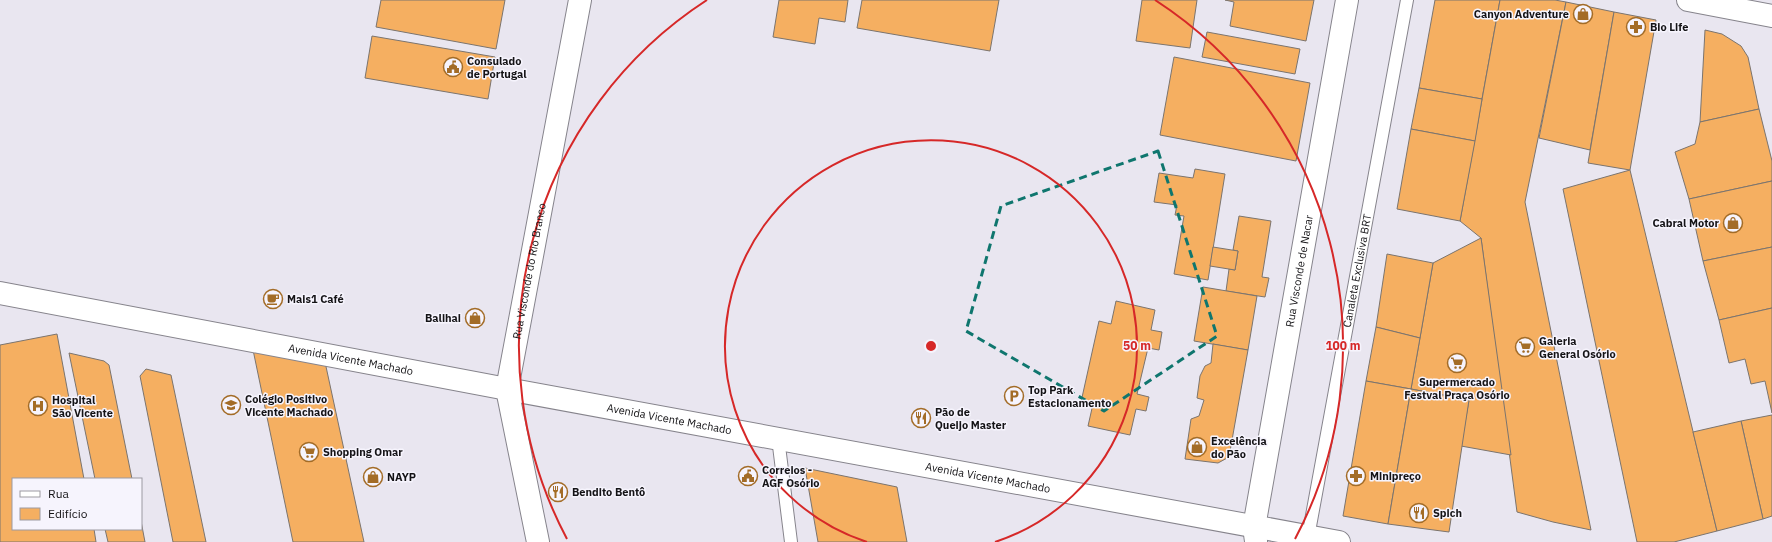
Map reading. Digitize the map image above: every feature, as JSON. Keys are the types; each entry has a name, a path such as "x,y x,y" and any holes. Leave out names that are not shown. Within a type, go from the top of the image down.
{"street":[{"name":"Rua Visconde do Rio Branco","path":"538,542 507,389 580,0"},
{"name":"Rua Visconde de Nacar","path":"1255,534 1346,0"},
{"path":"1688,0 1772,16"},
{"name":"Avenida Vicente Machado","path":"0,293 507,389 778,438 1255,534 1339,542"}],"lane":[{"name":"Canaleta Exclusiva BRT","path":"1308,540 1407,0"},
{"path":"778,438 791,542"}],"highlighted area":[{"path":"1158,151 1217,336 1104,411 966,331 1001,206"}],"building":[{"path":"381,0 505,0 496,49 376,27"},
{"path":"779,0 848,0 845,22 819,18 815,44 773,37"},
{"path":"862,0 999,0 990,51 857,28"},
{"path":"1142,0 1197,0 1190,48 1136,41"},
{"path":"1225,0 1314,0 1306,41 1230,26 1234,2"},
{"path":"1435,0 1500,0 1482,99 1419,88"},
{"name":"Galeria General Osório","path":"1500,0 1555,0 1566,2 1525,202 1591,530 1553,522 1517,512 1481,238 1460,221"},
{"path":"1566,2 1614,12 1590,150 1539,138"},
{"path":"1614,12 1656,20 1630,170 1588,163"},
{"path":"1705,30 1722,34 1741,46 1748,57 1759,109 1700,122"},
{"path":"1207,32 1300,49 1295,74 1202,57"},
{"path":"372,36 495,57 488,99 365,78"},
{"path":"1174,57 1310,83 1296,161 1160,135"},
{"path":"1419,88 1482,99 1475,141 1411,129"},
{"path":"1759,109 1772,161 1772,181 1689,199 1675,152 1695,144 1700,122"},
{"path":"1411,129 1475,141 1460,221 1397,209"},
{"path":"1195,169 1225,174 1208,280 1174,274 1184,216 1175,215 1177,205 1154,202 1159,173 1193,178"},
{"path":"1630,170 1717,531 1674,542 1637,542 1563,189"},
{"name":"Cabral Motor","path":"1772,181 1772,247 1703,261 1689,199"},
{"path":"1239,216 1271,221 1262,277 1269,278 1265,297 1226,291 1229,269 1235,270 1238,251 1233,250"},
{"name":"Supermercado Festval Praça Osório","path":"1481,238 1511,455 1461,446 1469,400 1411,389 1433,263"},
{"path":"1213,247 1238,251 1235,270 1210,266"},
{"path":"1772,247 1772,308 1719,320 1703,261"},
{"path":"1387,254 1433,263 1420,338 1376,327"},
{"path":"1203,287 1257,296 1248,350 1194,341"},
{"path":"1116,301 1155,310 1151,330 1162,332 1159,350 1148,348 1137,394 1149,397 1146,411 1136,409 1130,435 1088,426 1093,404 1081,402 1099,321 1111,324"},
{"path":"1772,308 1772,413 1765,381 1751,384 1745,359 1729,363 1719,320"},
{"path":"1376,327 1420,338 1411,389 1366,381"},
{"name":"Hospital São Vicente","path":"57,334 84,478 12,478 12,530 94,530 96,542 0,542 0,345"},
{"path":"1213,344 1248,350 1229,457 1218,463 1185,459 1191,419 1199,416 1204,400 1197,398 1200,376 1205,366 1211,363"},
{"name":"Shopping Omar","path":"252,345 325,362 364,542 293,542"},
{"path":"69,353 104,361 109,365 132,478 95,478"},
{"path":"146,369 171,375 206,542 173,542 140,376"},
{"path":"1366,381 1411,389 1388,524 1343,516"},
{"path":"1411,389 1469,400 1449,532 1388,524"},
{"path":"1772,415 1772,516 1763,519 1741,421"},
{"path":"1741,421 1763,519 1717,531 1693,432"},
{"path":"805,468 897,487 907,542 818,542"},
{"path":"142,526 145,542 108,542 105,530 142,530"}],"place":[{"name":"Canyon Adventure","path":"1583,14"},
{"name":"Bio Life","path":"1636,27"},
{"name":"Consulado de Portugal","path":"453,67"},
{"name":"Cabral Motor","path":"1733,223"},
{"name":"Mais1 Café","path":"273,299"},
{"name":"Balihai","path":"475,318"},
{"name":"Galeria General Osório","path":"1525,347"},
{"name":"Supermercado Festval Praça Osório","path":"1457,363"},
{"name":"Top Park Estacionamento","path":"1014,396"},
{"name":"Colégio Positivo Vicente Machado","path":"231,405"},
{"name":"Hospital São Vicente","path":"38,406"},
{"name":"Pão de Queijo Master","path":"921,418"},
{"name":"Excelência do Pão","path":"1197,447"},
{"name":"Shopping Omar","path":"309,452"},
{"name":"Correios - AGF Osório","path":"748,476"},
{"name":"Minipreço","path":"1356,476"},
{"name":"NAYP","path":"373,477"},
{"name":"Bendito Bentô","path":"558,492"},
{"name":"Spich","path":"1419,513"}]}
